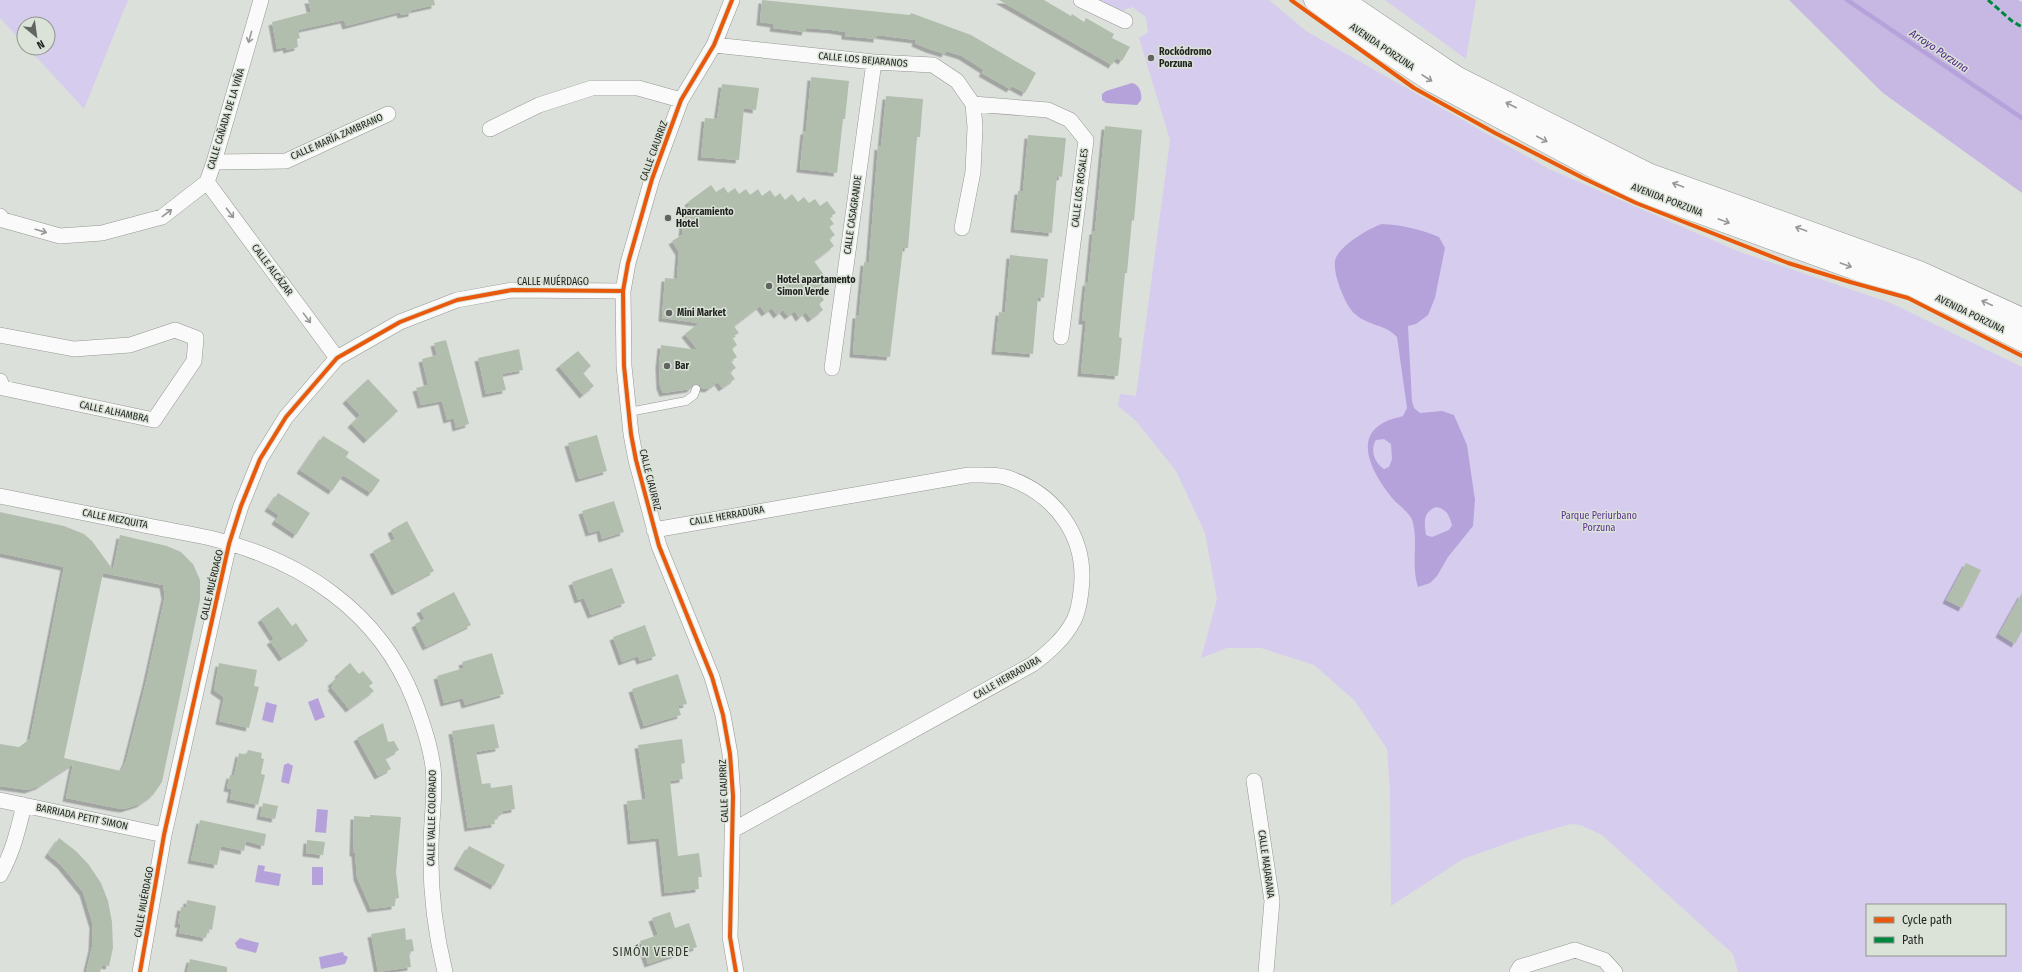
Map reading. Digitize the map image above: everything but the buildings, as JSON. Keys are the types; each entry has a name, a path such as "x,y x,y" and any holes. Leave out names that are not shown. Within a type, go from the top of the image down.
{"street":[{"name":"CALLE CAÑADA DE LA VIÑA","path":"1,220 60,236 102,233 162,217 207,182 261,0"},
{"name":"CALLE CIAURRIZ","path":"732,0 714,45 681,100 652,179 628,263 623,291 624,366 636,460 654,530 666,567 712,677 723,715 730,754 733,796 730,936 736,972"},
{"path":"1081,0 1125,21"},
{"name":"AVENIDA PORZUNA","path":"1315,0 1356,31 1432,81 1635,189 1947,302 2022,340"},
{"name":"AVENIDA PORZUNA","path":"1342,0 1456,77 1648,174 1919,272 2022,319"},
{"name":"CALLE LOS BEJARANOS","path":"714,45 874,62 933,65 957,81 973,104 975,127 973,172 962,228"},
{"name":"CALLE CASAGRANDE","path":"832,368 874,62"},
{"path":"490,129 539,105 592,88 638,88 681,100"},
{"name":"CALLE LOS ROSALES","path":"973,104 1048,110 1070,120 1086,140 1061,337"},
{"name":"CALLE MARÍA ZAMBRANO","path":"214,162 286,161 388,114"},
{"name":"CALLE ALCÁZAR","path":"207,182 337,358"},
{"name":"CALLE MUÉRDAGO","path":"167,809 229,544 241,506 260,458 286,417 337,358 400,322 435,307 476,296 512,290 623,291"},
{"name":"CALLE ALHAMBRA","path":"0,335 74,349 130,345 175,330 196,338 194,361 154,420 3,388 0,381"},
{"name":"CALLE HERRADURA","path":"654,530 890,488 976,475 1005,477 1035,491 1055,507 1070,527 1081,553 1082,580 1074,619 1057,645 1033,664 733,830"},
{"name":"CALLE MEZQUITA","path":"0,496 210,538 229,544"},
{"name":"CALLE VALLE COLORADO","path":"229,544 271,558 306,576 328,591 364,620 377,635 401,671 419,712 433,767 434,800 431,846 432,891 437,934 444,972"},
{"name":"CALLE MAJARANA","path":"1254,781 1272,900 1266,972"},
{"name":"BARRIADA PETIT SIMON","path":"0,800 157,833"},
{"path":"0,875 10,856 24,805"},
{"path":"131,828 153,823 167,809"},
{"path":"155,853 157,833 167,809"},
{"path":"131,828 145,836 152,844 158,868"},
{"name":"CALLE MUÉRDAGO","path":"140,972 158,868 157,833"},
{"path":"1517,972 1520,967 1575,950 1604,960 1615,972"}],"lane":[{"path":"629,412 686,401 694,395 696,389"}],"green space":[{"path":"0,0 128,0 84,109 35,56 56,56 56,16 16,16 16,35 0,18"},
{"name":"Parque Periurbano Porzuna","path":"1094,0 1269,0 1306,31 1549,169 1740,252 1891,303 2022,367 2022,972 1738,972 1733,954 1602,835 1580,825 1571,824 1525,837 1463,859 1391,906 1390,791 1387,749 1354,700 1314,665 1261,648 1227,648 1201,658 1217,599 1205,533 1176,471 1136,421 1118,406 1120,394 1136,396 1170,140 1139,38 1148,32 1146,17 1132,7 1116,13"},
{"path":"1385,0 1476,0 1466,59"}],"shaded area":[{"path":"1789,0 2018,0 2022,2 2022,193 1883,93"},
{"path":"1132,83 1139,87 1141,92 1141,100 1137,105 1106,103 1102,100 1102,94 1106,91"},
{"path":"1382,224 1397,225 1425,232 1439,237 1445,248 1435,298 1428,315 1416,324 1408,326 1412,401 1414,408 1420,413 1442,411 1454,415 1467,445 1475,500 1473,526 1448,557 1437,576 1430,583 1418,587 1415,571 1415,539 1412,519 1393,499 1380,482 1374,471 1368,450 1369,439 1374,430 1385,422 1403,416 1407,408 1397,337 1387,330 1365,321 1353,312 1342,293 1335,269 1335,261 1341,250 1354,239","holes":["1384,439 1391,444 1392,459 1389,467 1384,469 1375,460 1373,452 1373,447 1376,440","1437,507 1447,513 1452,525 1449,530 1432,537 1426,535 1425,521 1429,511"]},
{"path":"318,698 325,717 315,721 308,702"},
{"path":"266,702 277,705 273,723 262,720"},
{"path":"288,763 293,766 289,784 281,782 284,765"},
{"path":"317,809 328,810 326,833 315,832"},
{"path":"258,865 265,866 264,871 281,874 279,886 255,882"},
{"path":"312,867 323,867 323,885 312,885"},
{"path":"240,938 259,943 256,953 237,948 235,943"},
{"path":"343,952 344,955 348,957 345,964 321,969 319,957"}],"waterway":[{"name":"Arroyo Porzuna","path":"1847,0 2022,118"}],"marked path":[{"path":"1988,0 2012,21 2022,27"}],"cycle path":[{"path":"732,0 714,45 681,100 652,179 628,263 623,291 624,366 631,434 636,460 659,546 712,677 723,715 730,754 733,796 730,937 736,972"},
{"path":"1291,0 1414,88 1495,133 1583,178 1636,203 1788,263 1908,298 2022,356"},
{"path":"140,972 164,835 229,544 241,506 260,459 286,417 337,358 400,322 457,300 512,290 623,291"}],"place":[{"name":"Rockódromo Porzuna","path":"1151,58"},
{"name":"Aparcamiento Hotel","path":"668,218"},
{"name":"Hotel apartamento Simon Verde","path":"769,286"},
{"name":"Mini Market","path":"669,313"},
{"name":"Bar","path":"667,366"}],"district":[{"name":"SIMÓN VERDE","path":"651,952"}]}
